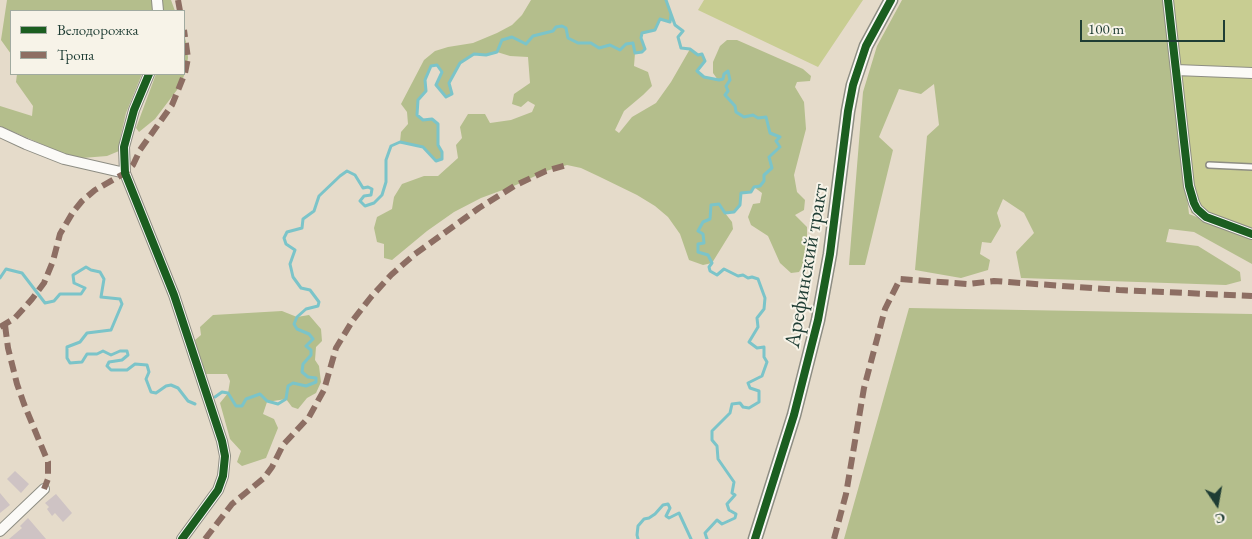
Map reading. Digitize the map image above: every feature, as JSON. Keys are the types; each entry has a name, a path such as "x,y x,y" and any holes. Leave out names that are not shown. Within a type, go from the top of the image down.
{"street":[{"name":"Арефинский тракт","path":"755,539 794,415 820,312 829,263 853,85 866,46 891,0"},
{"path":"1168,0 1189,186 1194,203 1201,214 1206,217 1252,234"},
{"path":"1176,70 1252,73"},
{"path":"149,75 134,110 124,148 125,173 174,295 222,441 225,456 223,476 218,490 182,539"},
{"path":"0,132 64,160 125,173"},
{"path":"0,531 44,489"}],"lane":[{"path":"1209,165 1252,167"}],"green space":[{"path":"7,0 152,0 153,10 10,10 10,53 1,40"},
{"path":"162,0 171,0 175,10 163,10"},
{"path":"531,0 666,0 671,15 670,22 660,20 655,30 642,33 641,38 645,49 642,52 635,53 634,66 648,72 652,86 624,111 615,130 619,133 632,117 656,103 671,82 690,49 698,55 702,54 705,61 697,71 705,77 718,80 713,73 713,62 720,46 727,40 737,40 803,69 811,76 810,81 797,82 795,87 804,102 806,129 794,175 797,192 805,200 804,210 795,215 807,227 807,258 799,272 791,273 780,263 768,236 751,225 748,217 753,204 760,203 762,193 754,187 751,192 741,193 740,205 734,212 725,213 732,222 733,229 712,263 703,265 689,260 680,234 668,217 655,206 637,195 581,168 567,165 546,171 481,198 454,212 427,231 392,260 384,258 384,244 377,242 374,228 377,217 392,209 394,197 402,184 424,176 438,176 458,158 456,145 462,138 460,127 468,114 485,114 490,123 511,120 532,112 535,105 528,101 521,107 512,104 514,94 530,83 528,57 510,56 497,52 486,55 473,54 460,63 449,82 452,94 446,97 436,85 442,72 437,65 431,66 425,80 426,91 418,100 417,115 423,120 432,119 438,124 438,145 442,152 442,159 436,161 423,147 400,142 401,132 408,124 407,112 401,104 424,60 435,51 473,43 512,25 522,15"},
{"path":"704,0 863,0 818,67 698,10"},
{"path":"902,0 1164,0 1189,214 1252,238 1252,264 1194,232 1169,229 1166,242 1198,246 1240,272 1241,281 1226,285 1021,278 1016,252 1034,233 1024,213 1003,199 997,213 1001,226 991,243 982,242 980,254 990,260 988,270 961,278 915,270 927,136 939,125 934,84 921,94 899,89 879,137 893,150 865,265 849,265 863,92 877,46"},
{"path":"1166,0 1252,0 1252,238 1191,213"},
{"path":"185,38 187,45 188,58 185,73"},
{"path":"17,75 142,75 126,113 119,151 107,156 82,158 64,154 0,126 0,106 32,116 33,106 16,82"},
{"path":"156,75 184,75 180,86 155,119 139,132 136,128"},
{"path":"909,308 1252,314 1252,539 844,539"},
{"path":"282,311 297,317 309,315 321,329 322,341 316,347 315,360 319,366 321,382 316,393 307,398 298,409 292,407 286,399 267,402 263,414 274,419 278,428 266,458 242,466 237,462 241,451 230,439 220,403 228,393 230,381 227,374 203,374 195,340 201,335 200,327 213,315"}],"building":[{"path":"15,471 29,484 21,493 7,479"},
{"path":"0,493 10,505 0,513"},
{"path":"56,494 72,513 63,522 55,513 52,516 47,509 49,507 45,503"},
{"path":"28,518 46,539 9,539 22,528 20,526"}],"waterway":[{"path":"666,0 675,25 683,31 678,37 681,48 690,49 698,55 702,54 705,61 697,71 704,77 719,80 723,79 724,74 728,71 730,80 726,86 728,91 725,95 735,106 736,112 744,117 753,115 758,118 766,117 770,133 780,137 776,141 780,147 769,157 772,168 764,175 764,181 760,186 754,187 751,192 741,193 740,205 734,212 725,213 719,204 711,205 710,219 703,222 698,231 703,234 704,243 698,244 698,252 708,255 712,263 709,267 710,271 717,275 724,269 738,276 743,275 748,278 758,279 765,298 764,309 757,318 758,327 749,342 757,348 764,347 764,357 767,362 762,376 748,383 750,388 759,391 759,402 749,408 743,407 740,403 732,404 730,413 712,431 712,440 717,446 718,459 734,482 732,493 735,495 727,504 729,510 736,514 735,518 722,524 717,520 705,533 707,539"},
{"path":"215,397 222,392 228,393 236,406 242,406 246,399 260,394 267,401 278,404 286,399 288,386 293,383 306,386 316,382 316,378 308,377 302,372 303,364 311,355 311,350 306,346 313,339 309,334 297,329 294,324 297,317 306,309 318,306 319,302 310,290 301,288 293,277 290,264 295,250 286,244 284,238 287,232 302,228 303,219 314,211 319,196 347,171 355,175 363,188 368,187 372,189 371,195 364,196 360,201 365,206 374,203 382,195 386,182 386,160 391,146 400,142 423,147 436,161 442,159 442,152 438,145 438,124 432,119 423,120 417,115 418,100 426,91 425,80 431,66 437,65 442,72 436,85 446,97 452,94 449,83 460,63 474,54 486,55 497,52 502,40 512,37 526,44 533,36 553,31 556,27 562,26 566,28 568,38 578,43 591,43 599,48 610,45 620,50 626,44 633,43 635,53 642,52 645,49 641,38 642,33 655,30 660,19 670,22 671,15"},
{"path":"0,278 6,269 22,273 45,303 54,301 60,294 81,294 85,288 74,283 73,275 86,267 100,272 104,279 101,297 120,299 122,304 111,330 87,333 80,342 67,347 67,358 70,363 82,362 87,354 97,354 103,351 111,355 120,351 127,351 128,355 122,360 109,362 107,366 111,370 127,370 135,364 147,365 149,372 146,379 151,392 156,393 171,385 178,388 188,401 195,404"},
{"path":"638,539 638,526 644,519 655,514 663,505 668,504 670,508 666,516 669,518 679,513 691,539"}],"marked path":[{"path":"178,0 180,10"},
{"path":"185,37 188,58 185,73"},
{"path":"0,327 15,318 44,283 53,261 60,234 82,201 95,190 125,173 133,165 140,150 172,105 184,75"},
{"path":"205,539 232,504 264,478 283,445 309,417 324,390 336,348 353,320 391,275 415,254 479,208 516,185 546,171 567,165"},
{"path":"834,539 846,494 864,388 885,309 900,279 968,284 994,281 1119,290 1252,296"},
{"path":"5,325 8,348 17,384 48,462 48,479 44,489"}],"cycle path":[{"path":"755,539 794,415 818,320 830,254 853,85 866,46 891,0"},
{"path":"1168,0 1189,186 1194,203 1197,209 1206,217 1252,234"},
{"path":"149,75 134,110 124,147 125,173 174,295 222,441 225,456 223,476 218,490 182,539"}]}
